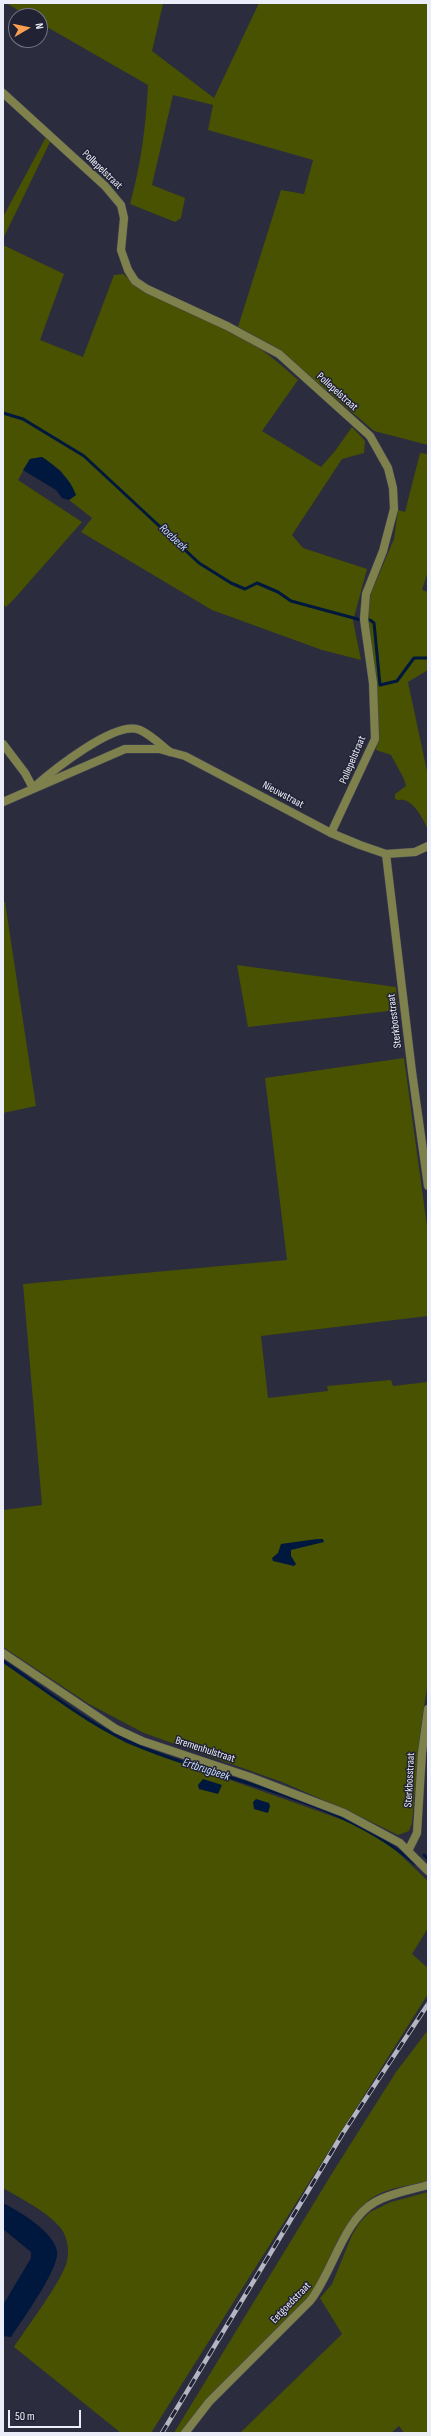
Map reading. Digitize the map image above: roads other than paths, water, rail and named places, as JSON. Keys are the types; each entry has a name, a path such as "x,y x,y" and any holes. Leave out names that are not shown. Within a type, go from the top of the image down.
{"street":[{"name":"Pollepelstraat","path":"3,93 105,186 121,205 124,218 121,250 128,270 135,280 147,289 227,326 279,354 370,436 388,468 393,488 394,509 383,551 366,594 364,619 373,683 375,739 331,833"},
{"name":"Nieuwstraat","path":"33,788 50,773 101,738 131,729 140,730 170,752"},
{"path":"3,744 25,773 33,788"},
{"name":"Nieuwstraat","path":"3,802 125,749 159,749 185,756 331,833 386,854"},
{"path":"386,854 415,852 428,846"},
{"name":"Sterkbosstraat","path":"386,854 412,1072 428,1186"},
{"name":"Bremenhulstraat","path":"3,1653 116,1728 142,1741 250,1777 344,1813 379,1830 409,1849 428,1871"},
{"name":"Sterkbosstraat","path":"409,1849 417,1833 422,1752 428,1709"},
{"name":"Eetgoedstraat","path":"185,2433 209,2402 318,2291 355,2219 375,2202 428,2185"}],"water":[{"path":"42,457 67,478 76,495 69,500 62,498 56,490 23,470 30,459"},
{"path":"323,1539 324,1542 291,1550 291,1556 296,1564 294,1566 273,1561 272,1558 278,1553 281,1544"},
{"path":"203,1779 222,1785 218,1794 199,1789 198,1785"},
{"path":"256,1799 269,1803 270,1806 268,1813 254,1809 253,1802"},
{"path":"3,2203 18,2211 43,2229 49,2236 57,2251 56,2259 46,2282 31,2308 11,2337 3,2336 3,2305 31,2258 31,2252 3,2229"}],"waterway":[{"name":"Roebeek","path":"3,413 23,419 84,456 199,563 231,583 245,589 257,583 278,592 291,601 361,620"},
{"name":"Roebeek","path":"370,620 374,623 380,685 397,681 414,658 428,658"},
{"name":"Ertbrugbeek","path":"3,1661 70,1708 123,1739 175,1760 320,1808 354,1824 386,1842 415,1864"},
{"path":"424,1855 428,1859"}],"railway":[{"path":"162,2433 343,2133 428,2004"}]}
